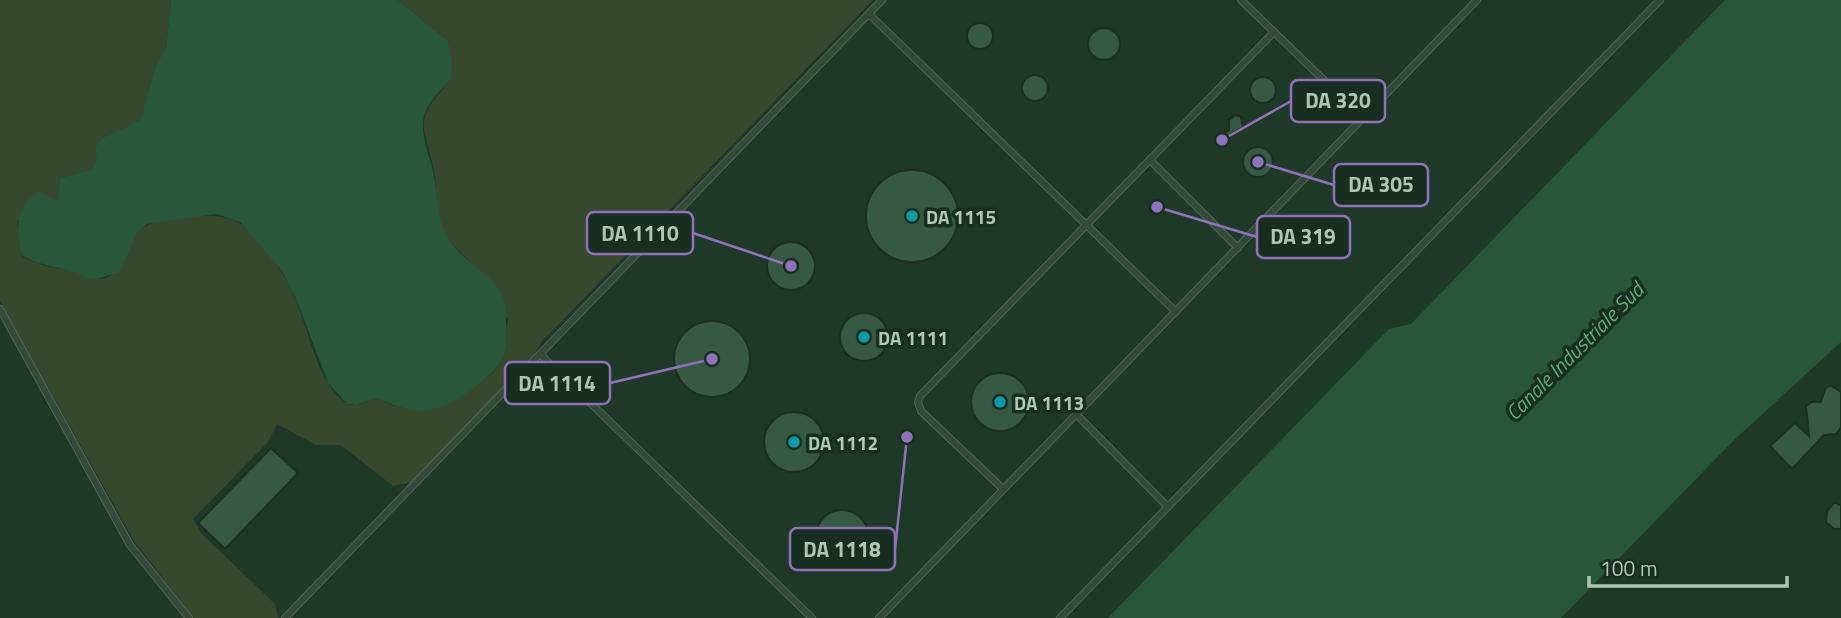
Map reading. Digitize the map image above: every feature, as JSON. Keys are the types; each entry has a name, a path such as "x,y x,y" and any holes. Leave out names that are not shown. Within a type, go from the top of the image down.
{"lane":[{"path":"285,618 882,0"},
{"path":"1241,0 1363,118"},
{"path":"879,618 1477,0"},
{"path":"1060,618 1660,0"},
{"path":"869,13 1176,312"},
{"path":"1003,489 921,411 918,402 942,373 1275,32"},
{"path":"1150,160 1238,248"},
{"path":"0,309 130,545 189,618"},
{"path":"541,355 812,618"},
{"path":"1077,415 1167,506"}],"shaded area":[{"path":"0,0 171,0 166,48 156,65 140,120 102,138 97,160 90,170 60,178 57,201 17,221 22,256 42,265 103,279 118,268 136,234 149,225 191,216 233,220 259,242 281,271 297,303 321,370 336,394 349,405 375,398 406,408 448,400 487,378 504,357 508,320 480,275 449,240 440,224 435,176 424,125 430,106 451,80 448,41 398,0 873,0 543,340 532,357 412,482 393,486 341,445 316,445 277,424 268,442 193,519 201,533 275,604 278,618 194,618 134,541 0,301"}],"water":[{"path":"171,0 398,0 448,41 452,61 451,80 429,105 423,130 444,229 459,252 493,281 504,300 504,357 479,384 455,400 431,410 409,410 375,398 356,405 347,404 328,383 297,301 282,271 240,222 216,214 147,224 137,233 120,272 97,279 38,263 22,255 19,220 31,198 39,192 57,201 60,178 90,170 97,160 95,148 102,138 140,120 156,65 166,48"},
{"name":"Canale Industriale Sud","path":"1725,0 1841,0 1841,342 1733,441 1561,618 1108,618 1389,329 1411,324"}],"building":[{"path":"980,23 990,26 993,36 990,46 980,49 970,46 967,36 970,26"},
{"path":"1104,28 1116,32 1120,44 1116,56 1104,60 1092,56 1088,44 1092,32"},
{"path":"1035,75 1045,78 1048,88 1045,98 1035,101 1025,98 1022,88 1025,78"},
{"path":"1263,77 1272,81 1276,90 1272,99 1263,103 1254,99 1250,90 1254,81"},
{"path":"1235,115 1241,117 1243,127 1231,134 1226,145 1221,146 1216,143 1216,136 1229,130 1229,120"},
{"path":"1258,147 1264,148 1272,156 1272,168 1264,176 1258,177 1252,176 1244,168 1243,162 1244,156 1252,148"},
{"name":"DA 1115","path":"912,170 930,174 944,184 954,198 958,216 954,234 944,248 930,258 912,262 894,258 880,248 870,234 866,216 870,198 880,184 894,174"},
{"path":"791,242 808,249 815,266 808,283 791,290 774,283 767,266 774,249"},
{"name":"DA 1111","path":"864,313 873,314 881,320 887,328 887,346 881,354 873,360 864,361 855,360 847,354 841,346 840,337 841,328 847,320 855,314"},
{"path":"705,321 719,321 733,327 744,338 750,359 747,374 739,386 719,397 705,397 691,391 680,380 674,366 674,352 680,338 691,327"},
{"name":"DA 1113","path":"994,373 1006,373 1021,381 1029,396 1029,408 1021,423 1006,431 994,431 979,423 971,408 971,396 979,381"},
{"path":"1830,385 1841,392 1841,428 1836,434 1824,435 1792,469 1770,446 1795,423 1809,436 1806,406 1812,402 1821,402 1825,389"},
{"name":"DA 1112","path":"788,412 800,412 819,425 824,442 822,454 811,467 800,472 788,472 769,459 764,448 764,436 777,417"},
{"path":"271,448 298,473 225,549 198,523"},
{"path":"1835,502 1841,506 1841,529 1834,529 1826,522 1827,511"},
{"path":"842,510 852,512 860,518 866,526 866,546 860,554 852,560 842,562 832,560 824,554 818,546 816,536 818,526 824,518 832,512"}],"place":[{"name":"DA 320","path":"1222,140"},
{"name":"DA 305","path":"1258,162"},
{"name":"DA 319","path":"1157,207"},
{"name":"DA 1115","path":"912,216"},
{"name":"DA 1110","path":"791,266"},
{"name":"DA 1111","path":"864,337"},
{"name":"DA 1114","path":"712,359"},
{"name":"DA 1113","path":"1000,402"},
{"name":"DA 1118","path":"907,437"},
{"name":"DA 1112","path":"794,442"}]}
